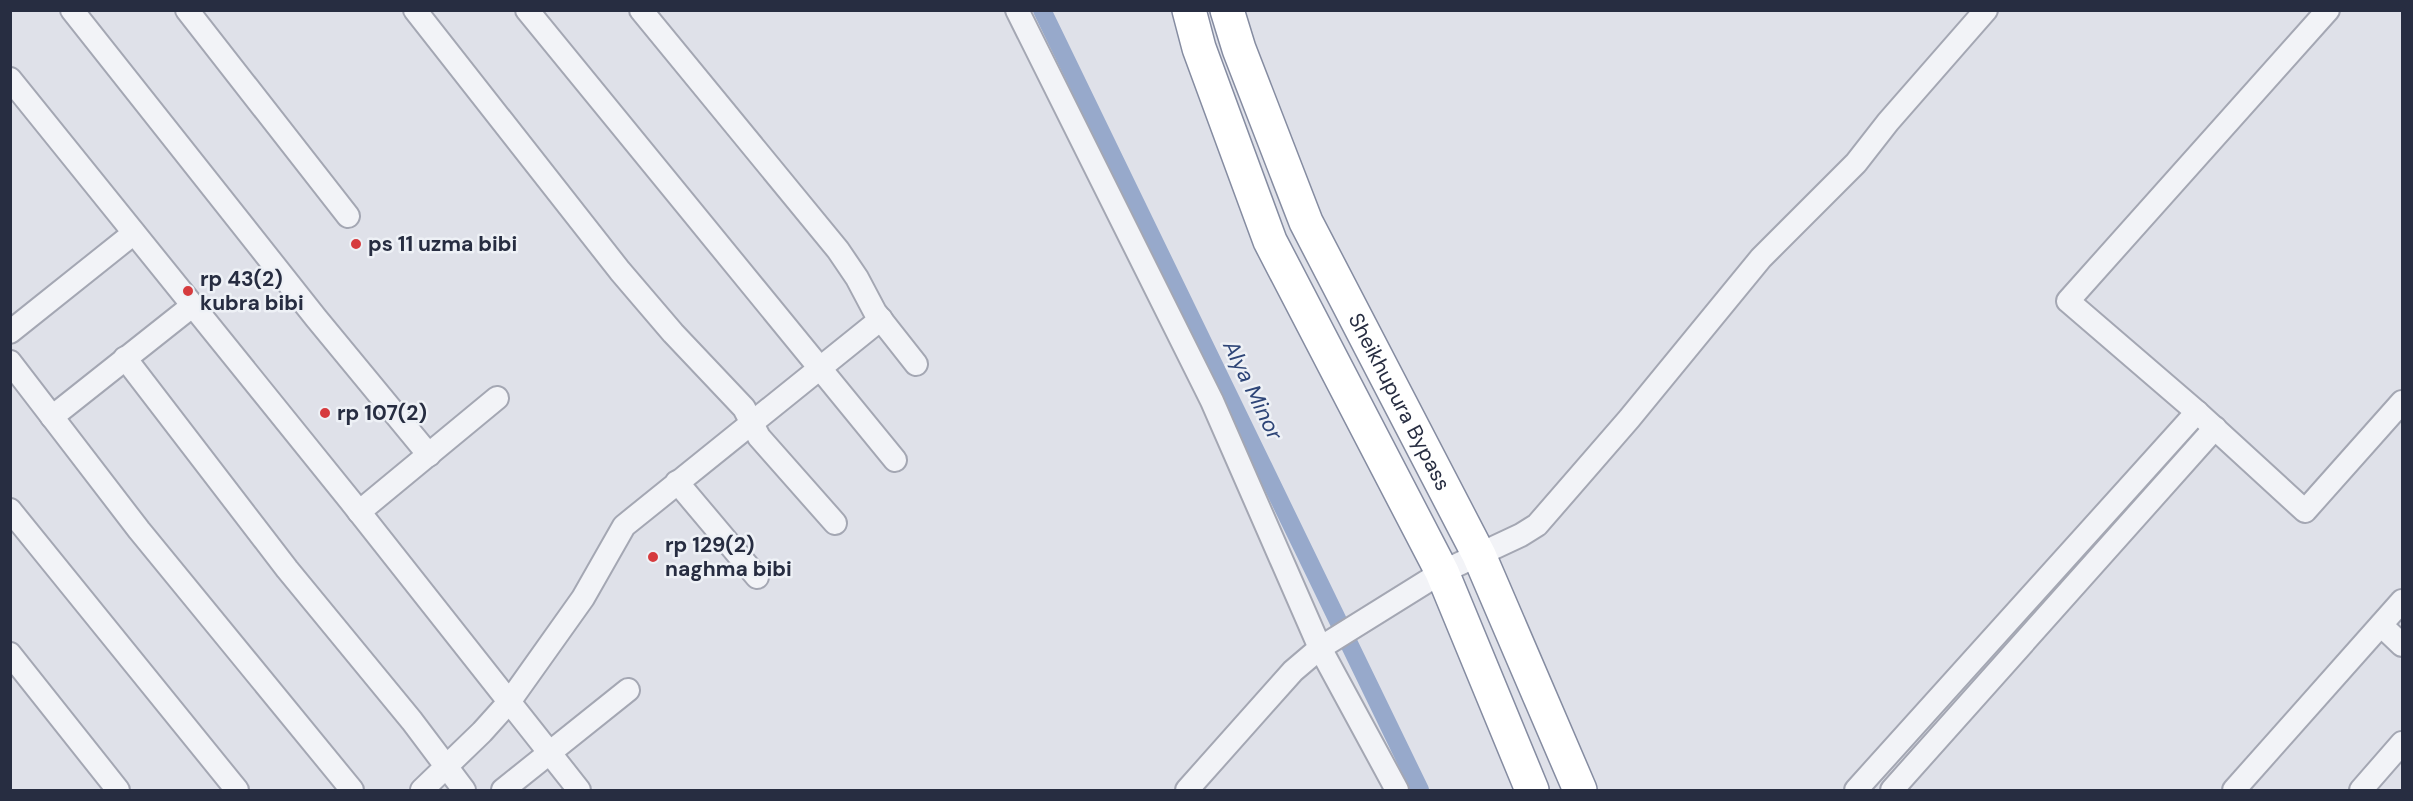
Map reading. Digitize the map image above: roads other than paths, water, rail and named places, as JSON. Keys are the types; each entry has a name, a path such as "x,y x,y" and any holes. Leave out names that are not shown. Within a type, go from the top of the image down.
{"highway":[{"name":"Sheikhupura Bypass","path":"1189,10 1199,48 1270,241 1442,572 1532,790"},
{"name":"Sheikhupura Bypass","path":"1227,10 1239,50 1306,222 1479,555 1580,790"}],"street":[{"path":"72,10 316,318 429,455"},
{"path":"187,10 348,216"},
{"path":"415,10 620,271 673,333 737,399 759,437 835,523"},
{"path":"527,10 895,460"},
{"path":"641,10 838,250 881,319 916,364"},
{"path":"1017,10 1212,401 1320,648 1398,790"},
{"path":"2328,10 2068,301 2215,428 2305,512 2403,402"},
{"path":"1187,790 1293,671 1320,648 1442,572 1521,535 1537,525 1629,419 1761,258 1856,164 1888,122 1982,12"},
{"path":"10,79 359,512 579,790"},
{"path":"10,332 134,233"},
{"path":"52,417 192,306"},
{"path":"422,790 509,702 583,598 624,526 881,319"},
{"path":"125,358 286,569 412,721 464,790"},
{"path":"10,362 146,539 352,790"},
{"path":"359,512 497,398"},
{"path":"1856,790 2197,412"},
{"path":"1892,790 2215,428"},
{"path":"677,482 757,577"},
{"path":"10,510 237,790"},
{"path":"2234,790 2403,601"},
{"path":"2381,626 2403,645"},
{"path":"10,654 118,790"},
{"path":"503,790 628,690"},
{"path":"2361,790 2398,757"}],"waterway":[{"name":"Alya Minor","path":"1042,10 1420,790"}],"place":[{"name":"ps 11 uzma bibi","path":"356,244"},
{"name":"rp 43(2) kubra bibi","path":"188,291"},
{"name":"rp 107(2)","path":"325,413"},
{"name":"rp 129(2) naghma bibi","path":"653,557"}]}
